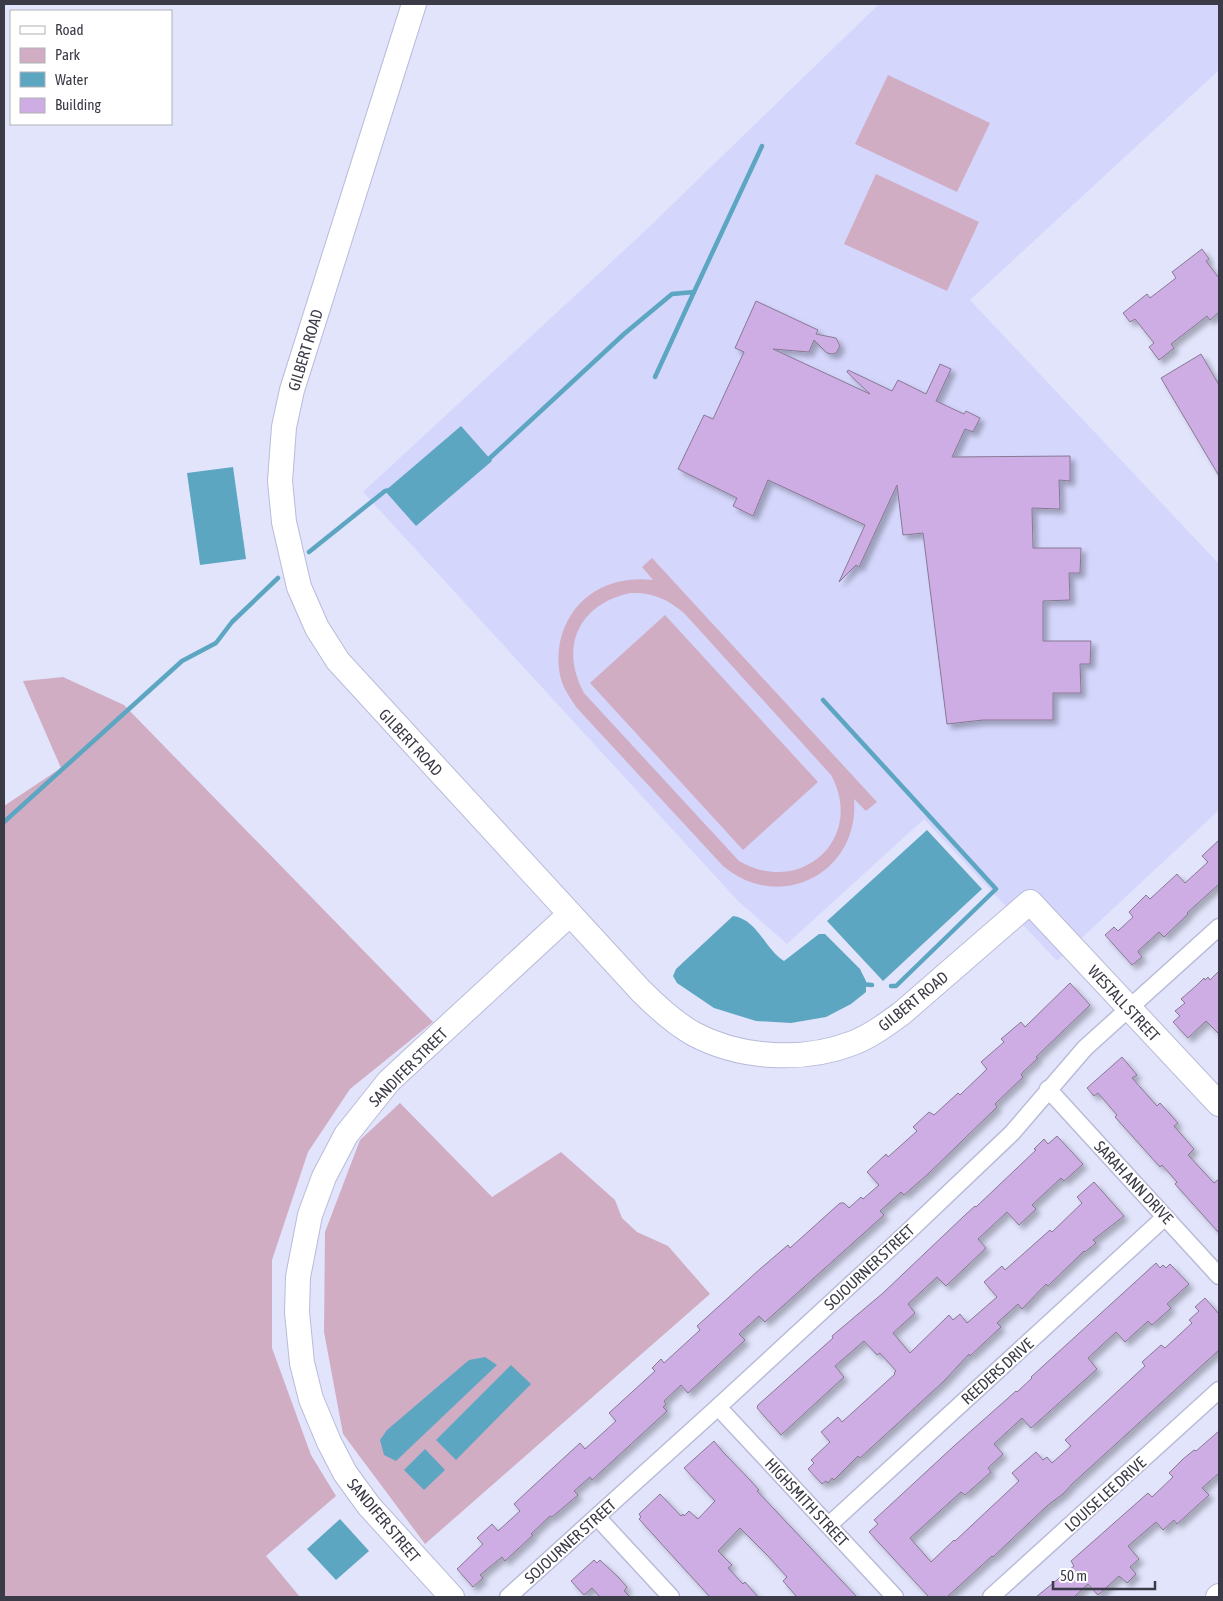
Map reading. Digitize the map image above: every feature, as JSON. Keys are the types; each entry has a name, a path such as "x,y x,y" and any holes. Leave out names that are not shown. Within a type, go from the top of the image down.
{"street":[{"name":"GILBERT ROAD","path":"414,4 292,390 284,427 280,481 284,522 300,586 317,628 338,661 658,1008 694,1034 713,1042 740,1050 792,1055 817,1053 855,1042 888,1024 1030,902"},
{"name":"WESTALL STREET","path":"1030,902 1219,1104"},
{"name":"SANDIFER STREET","path":"452,1597 369,1506 345,1473 329,1442 311,1399 302,1363 297,1312 298,1277 304,1242 310,1215 324,1176 346,1135 366,1109 389,1081 570,914"},
{"name":"SOJOURNER STREET","path":"508,1597 718,1407 1012,1133 1085,1048 1219,927"},
{"name":"SARAH ANN DRIVE","path":"1048,1090 1219,1276"},
{"name":"REEDERS DRIVE","path":"829,1525 1165,1216"},
{"name":"LOUISE LEE DRIVE","path":"991,1597 1219,1390"},
{"name":"HIGHSMITH STREET","path":"718,1407 895,1597"},
{"path":"597,1517 671,1597"}],"shaded area":[{"path":"879,4 1219,4 1219,70 970,300 1219,564 1219,810 1057,961 924,819 787,944 738,901 363,492 646,230"}],"green space":[{"path":"888,75 990,123 957,192 855,144"},
{"path":"876,174 979,222 947,291 844,244"},
{"path":"652,558 877,802 866,811 854,799 852,825 844,847 830,865 812,878 791,885 768,886 745,880 723,866 576,707 563,686 559,667 560,642 565,626 573,613 582,601 594,592 607,586 621,581 653,580 642,567","holes":["630,593 659,597 684,613 831,775 840,799 840,821 833,840 821,856 804,866 784,872 762,870 739,861 584,693 573,660 574,644 578,630 586,617 598,607 612,599"]},
{"path":"665,615 818,782 743,850 590,683"},
{"path":"63,677 124,705 433,1022 350,1089 308,1152 272,1260 272,1348 311,1455 336,1496 266,1556 300,1597 4,1597 4,806 61,768 23,681"},
{"path":"400,1103 492,1197 561,1152 615,1200 622,1218 637,1232 668,1246 710,1294 425,1544 343,1434 324,1332 325,1232 360,1140"}],"water":[{"path":"461,426 492,461 416,526 385,491"},
{"path":"233,467 246,559 200,565 187,473"},
{"path":"927,830 982,889 883,981 827,921"},
{"path":"733,916 741,918 755,928 777,956 784,961 819,934 825,934 860,969 866,981 866,992 851,1004 826,1017 791,1023 756,1021 714,1008 677,983 673,976 676,969"},
{"path":"485,1357 497,1365 396,1461 384,1455 380,1440 387,1430 469,1360"},
{"path":"511,1365 531,1384 456,1460 436,1440"},
{"path":"425,1449 445,1470 424,1490 404,1470"},
{"path":"340,1519 369,1551 336,1580 307,1549"}],"building":[{"path":"1202,249 1209,259 1206,261 1219,278 1219,312 1210,320 1207,316 1171,344 1174,348 1159,360 1149,347 1154,343 1135,319 1130,322 1123,313 1147,294 1150,298 1176,278 1172,272"},
{"path":"756,301 818,330 816,334 836,338 840,346 836,353 832,354 827,353 814,340 809,352 773,349 870,394 847,372 848,370 892,391 898,380 926,394 940,364 951,369 936,401 964,414 966,411 980,418 973,432 965,429 952,457 1070,456 1070,481 1059,480 1060,509 1032,508 1033,548 1081,548 1080,573 1069,573 1070,600 1043,601 1043,641 1091,641 1090,664 1080,664 1081,693 1053,693 1053,720 983,720 947,724 923,533 903,535 897,485 859,567 856,565 839,582 865,525 768,480 753,516 733,506 737,498 678,469 704,415 713,419 744,352 735,348"},
{"path":"1201,354 1219,385 1219,476 1161,378"},
{"path":"1219,840 1219,884 1164,937 1159,932 1139,950 1138,952 1142,957 1132,965 1105,935 1114,927 1118,931 1133,917 1129,912 1146,895 1150,899 1177,874 1185,883 1208,862 1202,856"},
{"path":"1219,971 1219,1034 1206,1021 1188,1038 1173,1022 1180,1016 1175,1011 1185,1003 1181,999 1204,978 1205,980 1208,977 1210,980"},
{"path":"1070,983 1090,1005 1036,1057 1038,1058 1021,1075 1023,1077 995,1104 997,1107 928,1174 904,1195 901,1192 880,1211 884,1215 765,1322 759,1316 739,1334 745,1340 688,1393 681,1385 664,1401 666,1404 663,1407 667,1411 592,1480 590,1477 574,1491 578,1495 552,1517 550,1516 505,1561 502,1557 480,1575 483,1578 473,1587 457,1569 483,1544 477,1538 492,1524 498,1531 520,1511 514,1504 530,1489 580,1443 585,1449 616,1421 609,1413 655,1371 652,1368 661,1359 664,1363 700,1330 697,1326 760,1269 788,1245 790,1248 840,1203 844,1203 849,1208 879,1185 867,1172 886,1154 888,1157 917,1131 913,1127 929,1112 934,1115 958,1093 960,1095 987,1069 981,1062 1004,1042 1001,1039 1021,1022 1025,1027"},
{"path":"1122,1057 1137,1075 1132,1078 1157,1106 1160,1103 1178,1123 1174,1126 1194,1149 1188,1155 1214,1183 1219,1179 1219,1233 1175,1184 1177,1182 1162,1165 1160,1167 1115,1117 1117,1115 1098,1093 1094,1096 1087,1088"},
{"path":"1057,1136 1083,1164 1064,1181 1061,1178 1032,1205 1036,1209 1019,1225 1007,1212 978,1239 986,1248 946,1286 937,1277 908,1304 915,1313 893,1333 910,1353 949,1315 953,1320 960,1314 967,1323 997,1297 984,1282 1002,1266 1005,1270 1050,1230 1052,1232 1082,1203 1077,1197 1094,1182 1124,1216 1093,1240 1096,1243 1084,1251 1048,1286 1046,1284 1022,1309 1018,1304 997,1323 1001,1327 970,1356 969,1354 944,1381 860,1458 858,1456 834,1480 832,1478 828,1483 826,1481 822,1484 808,1469 814,1463 811,1460 830,1442 821,1432 838,1417 842,1422 896,1371 880,1353 877,1355 864,1341 835,1366 844,1377 781,1435 757,1408 758,1405 976,1207 1036,1150 1034,1149 1044,1139 1048,1144"},
{"path":"1156,1263 1160,1268 1163,1265 1166,1268 1170,1264 1189,1284 1167,1304 1171,1308 1152,1325 1148,1321 1125,1342 1116,1332 1088,1358 1097,1369 1031,1428 1022,1418 994,1444 1003,1454 988,1468 991,1472 965,1495 961,1492 910,1538 931,1562 1019,1481 1012,1473 1036,1452 1043,1460 1047,1457 1052,1463 1071,1446 1065,1440 1145,1366 1142,1362 1161,1345 1165,1348 1192,1323 1189,1320 1199,1311 1195,1307 1205,1298 1219,1314 1219,1350 1063,1494 1048,1505 947,1597 929,1597 869,1532 878,1524 874,1520 954,1446 1017,1392"},
{"path":"1219,1431 1219,1473 1202,1488 1209,1495 1177,1524 1174,1520 1163,1530 1156,1522 1128,1546 1139,1559 1130,1567 1136,1574 1127,1583 1119,1576 1098,1595 1088,1584 1074,1597 1036,1597 1074,1566 1071,1561 1148,1493 1152,1497 1173,1477 1169,1473 1183,1459 1194,1450 1196,1451"},
{"path":"714,1441 759,1490 757,1491 857,1597 797,1597 783,1581 787,1577 740,1528 718,1551 732,1565 728,1568 743,1584 745,1582 758,1597 710,1597 639,1519 641,1517 639,1514 660,1494 681,1516 683,1514 684,1516 689,1511 698,1519 715,1501 684,1468"},
{"path":"594,1560 597,1563 600,1560 618,1577 627,1587 624,1591 630,1597 600,1597 592,1588 584,1595 571,1581"}],"waterway":[{"path":"486,460 624,334 672,294 694,292 762,146"},
{"path":"655,377 694,292"},
{"path":"309,552 385,491 390,490"},
{"path":"4,822 182,661 216,643 232,622 278,578"},
{"path":"823,700 996,889 896,986 891,986"},
{"path":"860,984 872,985"}]}
